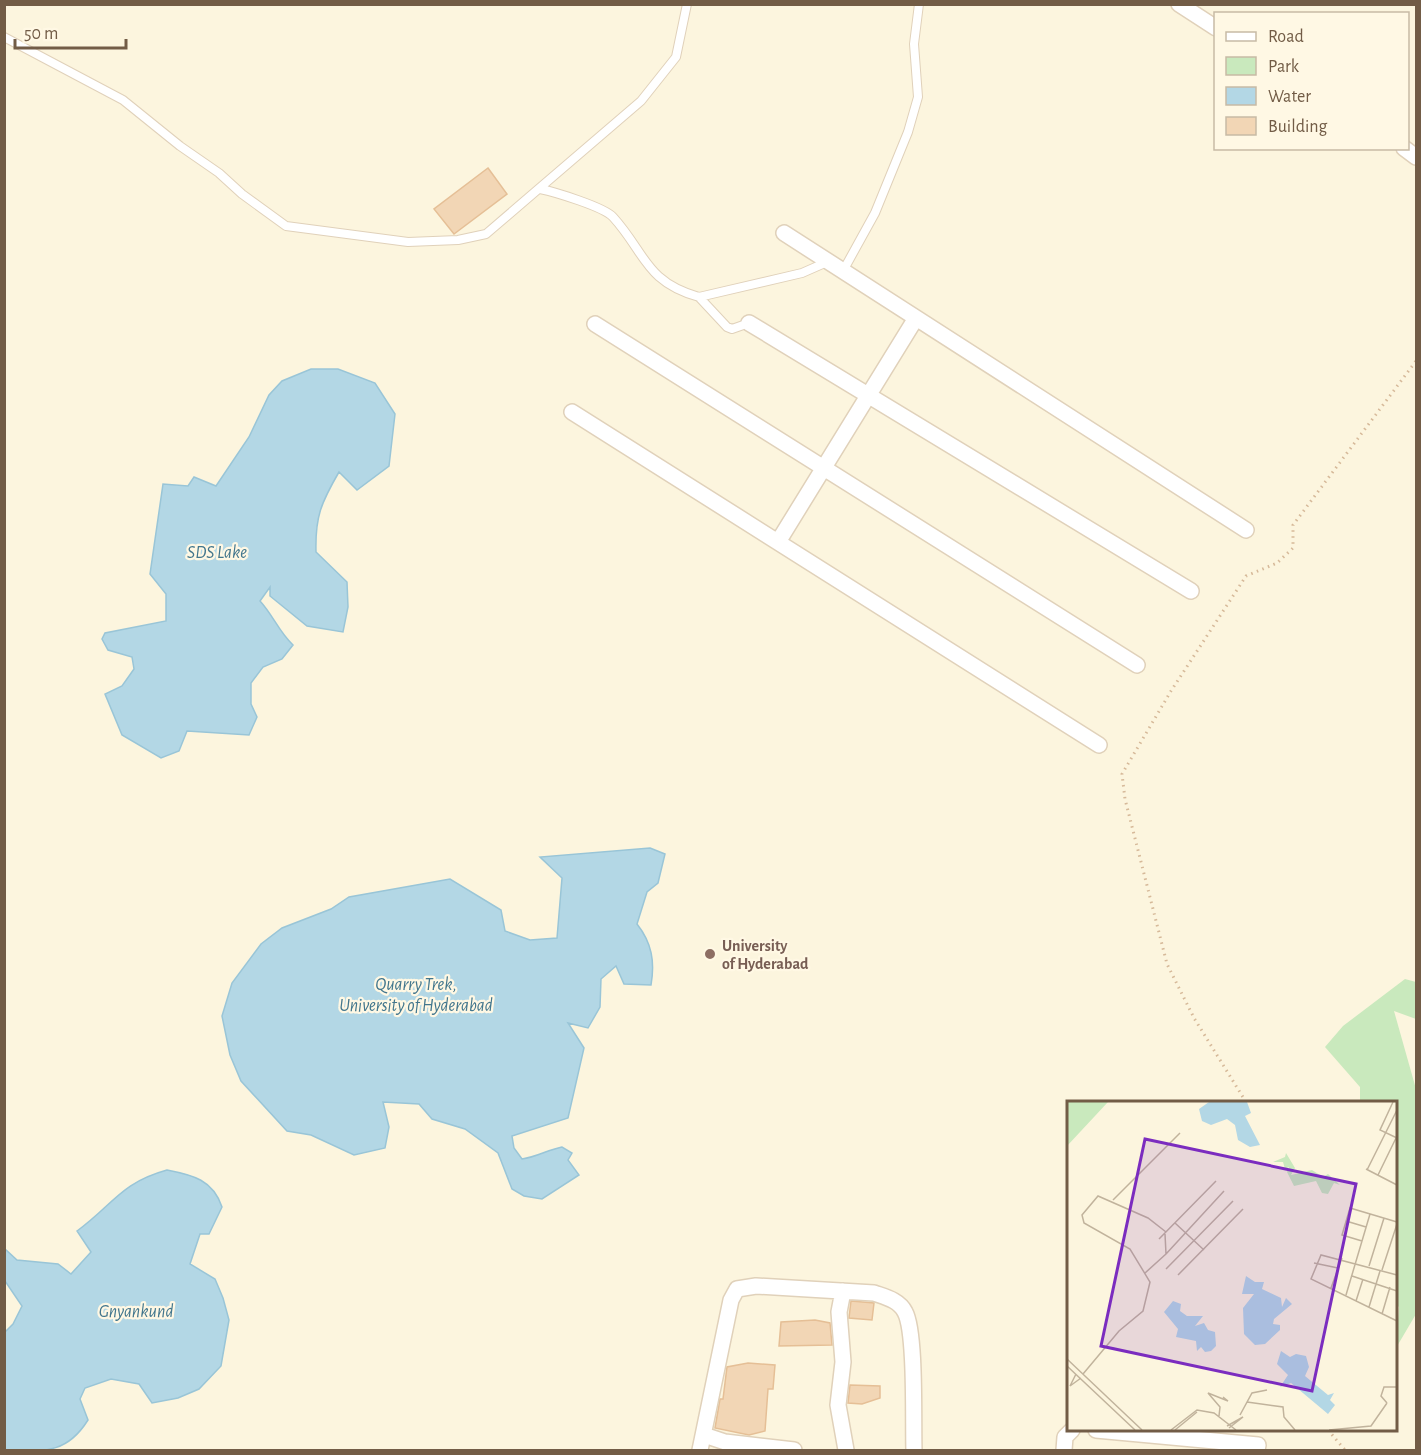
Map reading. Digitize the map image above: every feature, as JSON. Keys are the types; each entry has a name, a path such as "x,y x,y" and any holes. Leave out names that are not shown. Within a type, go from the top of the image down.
{"street":[{"path":"1179,4 1214,27"},
{"path":"784,233 1246,530"},
{"path":"778,542 916,318"},
{"path":"749,323 1191,591"},
{"path":"595,324 1137,665"},
{"path":"572,412 1099,745"},
{"path":"700,1450 705,1435 731,1300 737,1289 756,1286 874,1293 891,1299 904,1310 910,1332 914,1450"},
{"path":"840,1450 846,1450 838,1405 843,1362 839,1312 843,1291"},
{"path":"1064,1450 1065,1437 1071,1431"},
{"path":"1101,1431 1164,1444 1258,1442"},
{"path":"705,1435 725,1442 794,1450"}],"lane":[{"path":"4,37 123,100 180,146 219,173 270,216 286,226 408,242 459,240 486,234 641,101 676,57 687,4"},
{"path":"843,271 874,213 909,132 918,97 914,44 919,4"},
{"path":"540,189 558,192 612,215 651,271 684,293 699,297 802,273 828,262"},
{"path":"699,297 727,327 732,329 749,323"}],"path":[{"path":"1245,1101 1194,1018 1167,964 1125,799 1122,774 1171,691 1246,576 1277,563 1293,548 1293,525 1416,361"},
{"path":"1329,1431 1345,1450"}],"green space":[{"path":"1405,979 1416,982 1416,1019 1394,1011 1416,1089 1416,1314 1397,1346 1399,1307 1397,1305 1397,1101 1360,1101 1360,1087 1325,1047 1343,1026"}],"water":[{"name":"SDS Lake","path":"311,369 338,369 375,383 395,414 389,466 357,490 339,472 318,519 316,552 347,582 348,607 343,632 307,626 270,596 270,587 260,601 293,645 282,659 263,667 251,683 251,704 257,717 249,735 187,731 179,751 161,758 122,735 105,694 122,686 134,669 132,657 108,650 102,639 105,633 166,621 166,594 150,574 163,484 188,486 194,477 216,486 249,437 269,395 282,381"},
{"name":"Quarry Trek, University of Hyderabad","path":"650,848 665,854 658,883 647,892 637,924 646,938 651,953 653,968 651,985 624,984 616,966 601,979 600,1007 588,1028 568,1023 584,1048 568,1118 512,1136 514,1148 522,1159 562,1147 572,1153 568,1160 579,1175 542,1199 524,1196 512,1189 498,1153 465,1129 432,1119 419,1104 383,1102 389,1127 385,1148 354,1155 311,1135 287,1131 241,1081 230,1055 222,1016 232,983 261,944 282,928 331,909 349,897 450,879 501,910 505,931 530,940 557,938 562,878 540,857"},
{"name":"Gnyankund","path":"167,1170 201,1180 213,1191 222,1207 209,1234 200,1234 190,1264 215,1279 223,1298 229,1320 221,1366 199,1389 178,1398 152,1403 139,1384 111,1379 85,1388 80,1399 88,1420 71,1440 42,1450 5,1450 5,1332 13,1324 22,1306 5,1281 5,1249 17,1260 58,1264 71,1274 91,1252 77,1231 127,1188 151,1175"}],"building":[{"path":"488,168 507,194 454,234 434,209"},
{"path":"851,1301 874,1303 872,1320 849,1318"},
{"path":"815,1320 830,1323 832,1345 779,1346 781,1322"},
{"path":"748,1363 775,1365 773,1389 768,1389 765,1431 749,1435 715,1428 720,1399 723,1399 727,1367"},
{"path":"850,1385 880,1386 880,1398 862,1404 848,1403"}],"place":[{"name":"University of Hyderabad","path":"710,954"}]}
